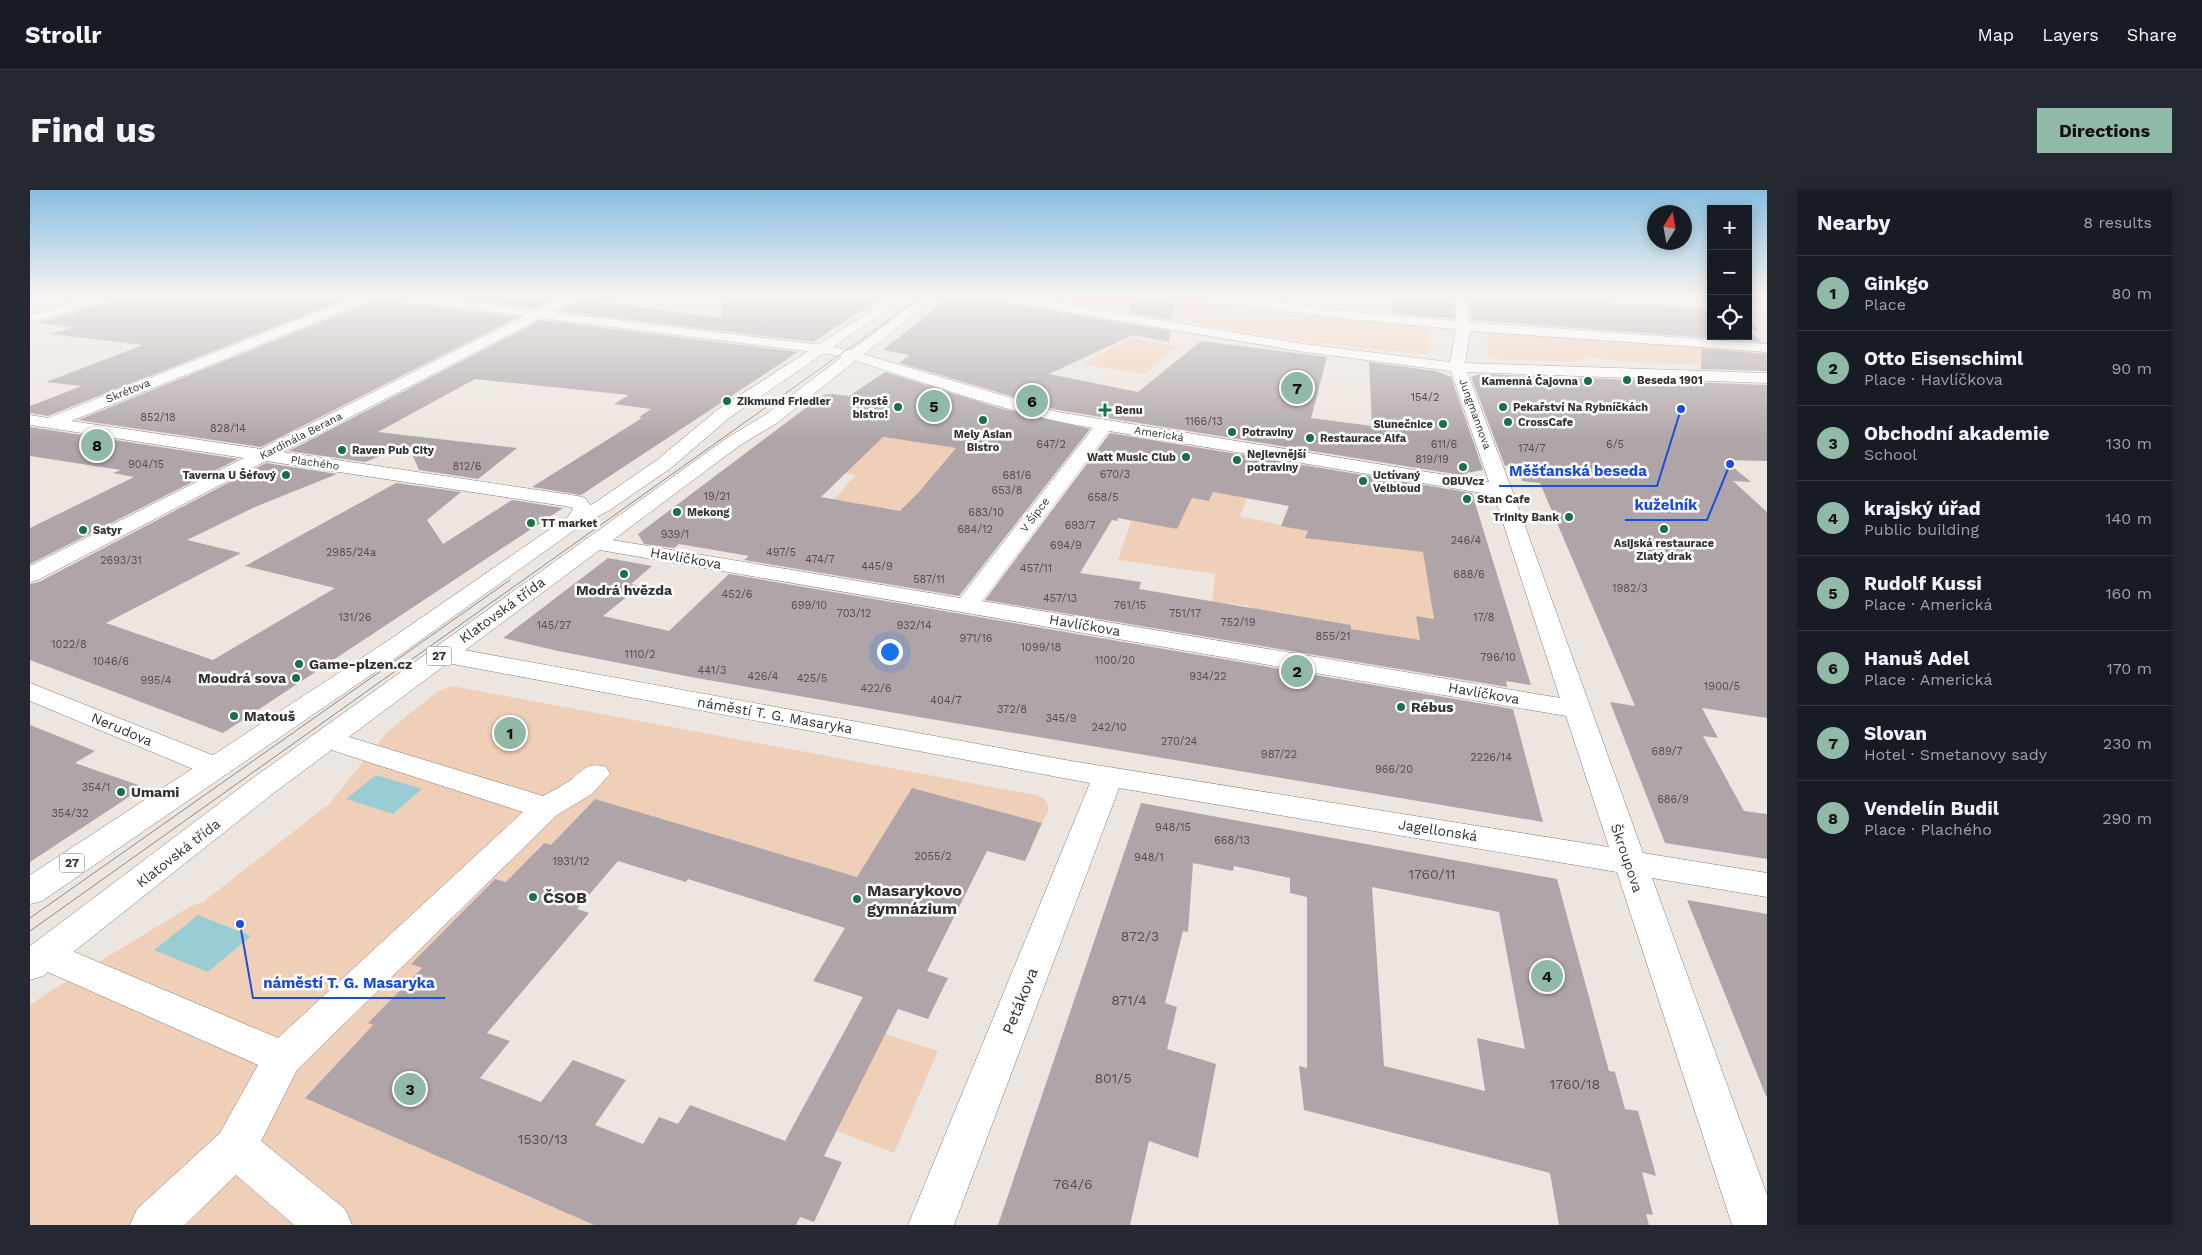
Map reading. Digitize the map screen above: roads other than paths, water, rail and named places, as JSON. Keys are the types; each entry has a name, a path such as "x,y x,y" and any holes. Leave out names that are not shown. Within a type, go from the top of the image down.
{"street":[{"name":"Skrétova","path":"30,431 244,345"},
{"name":"Kardinála Berana","path":"30,575 476,345"},
{"name":"Americká","path":"794,345 853,355 1020,407 1104,426 1502,490"},
{"name":"27","path":"30,892 398,645 576,520 618,496 664,464 723,414 790,368 828,345"},
{"name":"Klatovská třída","path":"38,960 326,739 733,442 771,419 832,374 866,345"},
{"path":"1288,345 1457,367 1767,378"},
{"path":"1457,367 1461,345"},
{"path":"1730,345 1767,348"},
{"name":"Jungmannova","path":"1457,367 1502,490"},
{"name":"Plachého","path":"30,420 578,502 584,509 576,520"},
{"name":"V Šipce","path":"967,605 1104,426"},
{"name":"Škroupova","path":"1502,490 1628,861 1755,1225"},
{"name":"Havlíčkova","path":"594,543 1576,709"},
{"name":"náměstí T. G. Masaryka","path":"442,654 1108,776"},
{"name":"Nerudova","path":"30,691 215,768"},
{"path":"326,739 546,808"},
{"path":"153,1225 235,1147 283,1058 546,808 581,787 595,774"},
{"name":"Jagellonská","path":"1108,776 1767,885"},
{"name":"Petákova","path":"931,1225 1108,776"},
{"path":"38,960 283,1058"},
{"path":"235,1147 329,1225"}],"water":[{"path":"376,775 422,789 393,814 346,799"},
{"path":"198,915 251,936 208,972 154,950"}],"tram line":[{"path":"30,931 853,345"},
{"path":"30,918 510,580"}],"place":[{"name":"Beseda 1901","path":"1627,380"},
{"name":"Kamenná Čajovna","path":"1588,381"},
{"name":"Slovan","path":"1297,388"},
{"name":"Zikmund Friedler","path":"727,401"},
{"name":"Hanuš Adel","path":"1032,401"},
{"name":"Rudolf Kussi","path":"934,406"},
{"name":"Prostě bistro!","path":"898,407"},
{"name":"Pekařství Na Rybníčkách","path":"1503,407"},
{"name":"Měšťanská beseda","path":"1681,409"},
{"name":"Benu","path":"1105,410"},
{"name":"Mely Asian Bistro","path":"983,420"},
{"name":"CrossCafe","path":"1508,422"},
{"name":"Slunečnice","path":"1443,424"},
{"name":"Potraviny","path":"1232,432"},
{"name":"Restaurace Alfa","path":"1310,438"},
{"name":"Vendelín Budil","path":"97,445"},
{"name":"Raven Pub City","path":"342,450"},
{"name":"Watt Music Club","path":"1186,457"},
{"name":"Nejlevnější potraviny","path":"1237,460"},
{"name":"kuželník","path":"1730,464"},
{"name":"OBUVcz","path":"1463,467"},
{"name":"Taverna U Šéfový","path":"286,475"},
{"name":"Uctívaný Velbloud","path":"1363,481"},
{"name":"Stan Cafe","path":"1467,499"},
{"name":"Mekong","path":"677,512"},
{"name":"Trinity Bank","path":"1569,517"},
{"name":"TT market","path":"531,523"},
{"name":"Asijská restaurace Zlatý drak","path":"1664,529"},
{"name":"Satyr","path":"83,530"},
{"name":"Modrá hvězda","path":"624,574"},
{"name":"Game-plzen.cz","path":"299,664"},
{"name":"Otto Eisenschiml","path":"1297,671"},
{"name":"Moudrá sova","path":"296,678"},
{"name":"Rébus","path":"1401,707"},
{"name":"Matouš","path":"234,716"},
{"name":"Ginkgo","path":"510,733"},
{"name":"Umami","path":"121,792"},
{"name":"ČSOB","path":"533,897"},
{"name":"Masarykovo gymnázium","path":"857,899"},
{"name":"náměstí T. G. Masaryka","path":"240,924"},
{"name":"krajský úřad","path":"1547,976"},
{"name":"Obchodní akademie","path":"410,1089"}]}
